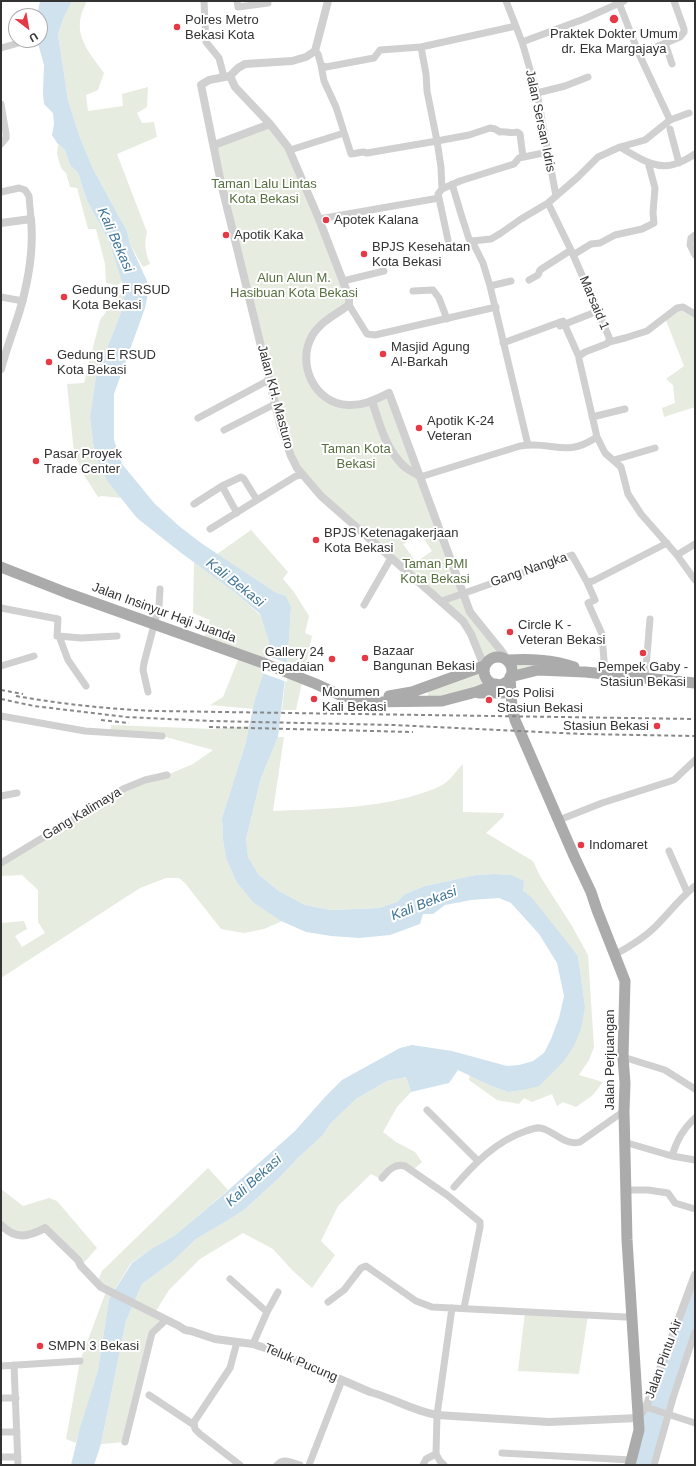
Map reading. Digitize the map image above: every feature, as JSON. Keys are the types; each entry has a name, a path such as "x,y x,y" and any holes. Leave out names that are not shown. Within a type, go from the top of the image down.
{"main road":[{"name":"Jalan Insinyur Haji Juanda","path":"2,567 231,651 316,684 340,695 366,702 432,701 453,699 499,687"},
{"path":"510,677 511,667 506,660 501,657 493,657 487,661 484,666 484,674 487,679 499,687 512,707"},
{"path":"506,660 535,659 566,664 585,672"},
{"name":"Jalan Insinyur Haji Juanda","path":"316,684 368,696 393,696 406,693 484,666"},
{"path":"499,687 510,677 538,670 585,672 695,683"},
{"name":"Jalan Perjuangan","path":"510,677 512,707 515,720 535,762 558,820 591,892 625,981 623,1057 625,1083 624,1142 627,1190 627,1240 639,1430 631,1463"},
{"path":"429,685 428,696 432,701"}],"street":[{"path":"204,1 206,42 219,58 227,76 235,87 270,124 290,150 343,281 349,297 349,305 365,331 370,335 375,335 496,307"},
{"path":"237,1 238,7 268,4"},
{"path":"227,76 245,64 292,61 306,57 315,51 328,1"},
{"name":"Jalan Sersan Idris","path":"506,1 522,42 537,92 556,196"},
{"path":"639,54 680,36 684,32 684,28 674,1"},
{"path":"522,42 584,19 622,2 639,54 670,120"},
{"path":"321,65 326,67 369,59 374,58 380,50 421,46 516,26"},
{"path":"665,43 672,64"},
{"path":"421,46 426,74 427,91 441,167 442,189"},
{"path":"315,51 318,54 324,81 336,107 352,155 469,135 490,128 495,128 500,132 517,132 520,134 523,157"},
{"name":"Jalan KH. Masturo","path":"227,76 209,80 201,85 222,183 269,380 294,463 302,475 321,496 463,621 472,634 484,666"},
{"path":"537,92 565,86 588,76"},
{"path":"1,104 6,134 6,138 1,144"},
{"path":"472,241 491,239 548,203 598,157 620,147 645,140 670,120 689,113"},
{"path":"214,145 270,124"},
{"path":"670,129 679,163"},
{"path":"290,150 344,133"},
{"path":"620,147 648,162 667,166 679,163 695,154"},
{"path":"448,240 438,194 442,189 452,184 514,164 519,158 548,152"},
{"path":"529,280 538,275 540,270 591,244 600,243 615,235 642,229 654,223 653,213 655,188 648,162"},
{"path":"452,184 470,239 483,262 490,286 528,445"},
{"path":"1,192 19,188 25,190 28,196 32,219 30,262 22,301 1,369"},
{"path":"319,219 439,198"},
{"name":"Marsaid 1","path":"548,203 572,253 609,338 609,342 585,352 579,358"},
{"path":"1,223 32,219"},
{"path":"695,235 691,238 690,245 695,255"},
{"path":"343,281 384,271"},
{"path":"490,286 511,281"},
{"path":"413,291 433,290 439,298 447,319"},
{"path":"1,297 22,301"},
{"path":"349,305 322,324 312,335 308,344 306,355 306,368 309,378 324,396 336,403 347,406 363,404 389,393 470,612 503,653 506,660"},
{"path":"609,342 647,331 677,308 683,307 695,314"},
{"path":"562,326 598,311"},
{"path":"504,343 563,321 562,326 579,358 597,437 607,456 614,460 623,470 626,488 630,498 648,522 677,555 695,580"},
{"path":"198,418 269,380"},
{"path":"372,401 387,442 400,463 419,476 528,445 572,449 583,446 597,437"},
{"path":"224,430 275,404"},
{"path":"592,417 625,409"},
{"path":"614,460 655,448"},
{"path":"210,529 296,476 302,475"},
{"path":"194,504 241,476 257,500"},
{"path":"222,486 237,513"},
{"path":"605,674 602,634 588,603 595,600 587,582 591,582 667,543"},
{"path":"677,555 695,544"},
{"name":"Gang Nangka","path":"462,593 572,555 587,582"},
{"path":"364,605 391,558"},
{"path":"148,692 144,663 159,606 160,589"},
{"path":"442,601 462,593"},
{"path":"1,608 58,618 57,636 59,636 68,660 86,686"},
{"path":"646,679 650,619"},
{"path":"472,634 472,630 476,627 482,628"},
{"path":"59,636 81,638 116,636"},
{"path":"1,666 34,656"},
{"path":"1,716 84,731 162,736"},
{"path":"558,820 602,803 674,780 695,760"},
{"name":"Gang Kalimaya","path":"1,862 123,789 145,780 167,775"},
{"path":"1,796 17,793"},
{"path":"668,851 687,892"},
{"path":"614,955 635,943 649,932 687,892 695,886"},
{"path":"623,1057 665,1070 695,1089"},
{"path":"426,1110 478,1161"},
{"path":"454,1187 478,1161 512,1137 538,1128 544,1128 572,1143 580,1142 624,1111"},
{"path":"672,1156 679,1137 695,1118"},
{"path":"624,1142 672,1156 695,1160"},
{"path":"382,1178 392,1167 400,1164 405,1166 447,1195 478,1220 480,1226 464,1308"},
{"path":"627,1190 648,1190 668,1193 675,1203 695,1209"},
{"name":"Teluk Pucung","path":"1,1225 7,1231 18,1236 25,1236 45,1228 78,1260 81,1266 100,1287 107,1289 185,1330 215,1339 253,1344 277,1352 424,1413 549,1422 638,1418"},
{"path":"328,1302 344,1290 361,1268 366,1266 416,1301 432,1308 464,1308 625,1317 631,1316"},
{"name":"Jalan Pintu Air","path":"638,1418 646,1408 695,1275"},
{"path":"230,1279 267,1312"},
{"path":"253,1344 267,1312 278,1292"},
{"path":"444,1465 436,1454 437,1415 452,1308"},
{"path":"125,1442 152,1333 166,1320"},
{"path":"654,1465 695,1332"},
{"path":"237,1342 230,1368 195,1418 194,1425 195,1429 200,1434 240,1465"},
{"path":"1,1366 80,1361"},
{"path":"14,1365 18,1465"},
{"path":"309,1465 342,1380"},
{"path":"149,1395 194,1425"},
{"path":"1,1398 16,1398"},
{"path":"646,1408 695,1423"},
{"path":"1,1432 17,1432"},
{"path":"502,1453 631,1463"},
{"path":"423,1465 426,1459 436,1454"},
{"path":"1,1457 18,1457"},
{"path":"277,1465 281,1461 285,1460 300,1465"}],"green space":[{"path":"72,1 87,1 82,12 80,31 82,39 91,56 104,73 98,90 86,95 88,111 123,106 122,94 148,87 147,107 137,113 142,123 154,122 157,137 117,154 147,232 146,248 150,264 143,267 130,244 127,231 93,169 79,135 68,100 58,34"},
{"path":"270,124 288,147 349,305 321,324 306,355 315,388 347,405 389,393 462,593 507,660 566,664 511,674 511,667 508,662 500,658 490,659 486,662 484,672 490,682 432,701 428,696 428,689 484,666 471,634 331,505 290,454 214,145","holes":["420,533 432,551 416,562 403,544"]},
{"path":"58,144 65,150 70,165 78,173 87,201 109,241 123,282 117,285 106,283 105,264 96,229 88,229 77,188 70,187 66,173 61,168 57,154"},
{"path":"125,291 122,310 96,376 90,417 94,451 100,467 109,483 121,498 98,497 84,475 74,453 67,384 84,383 100,320 118,296"},
{"path":"676,310 687,311 695,317 695,407 664,417 662,408 675,403 673,385 666,379 684,366 665,318"},
{"path":"251,530 288,572 283,579 294,592 309,616 305,633 312,636 296,710 282,710 291,607 286,596 275,592 217,554"},
{"path":"194,562 233,591 260,615 266,629 269,641 268,659 253,709 210,705 223,697 240,655 203,641 210,620 193,613"},
{"path":"111,725 214,729 250,726 222,818 223,840 226,858 236,881 282,921 264,929 244,933 221,929 185,883 179,878 166,878 140,888 1,978 1,923 24,921 27,929 15,936 22,947 45,933 38,922 38,890 22,875 1,876 1,863 123,789 167,775 193,764 213,750 162,736 110,734"},
{"path":"278,737 284,737 273,811 359,806 410,797 432,790 444,784 463,764 463,812 504,813 503,817 486,833 533,861 540,876 572,926 588,955 594,1047 589,1060 579,1075 603,1082 593,1095 576,1107 563,1102 557,1106 552,1094 532,1102 524,1098 519,1104 497,1100 469,1080 470,1075 489,1085 508,1092 523,1090 585,1006 578,956 511,875 476,875 425,886 405,894 397,902 379,908 331,910 305,905 279,891 259,875 248,857 246,839 261,778"},
{"path":"406,1077 411,1092 397,1107 383,1132 396,1142 415,1152 422,1162 413,1170 400,1165 381,1179 371,1174 338,1206 321,1241 335,1255 312,1288 292,1270 273,1249 243,1233 200,1259 169,1290 154,1314 166,1320 152,1333 125,1442 101,1444 126,1321 142,1284 173,1261 196,1239 244,1210 323,1135 330,1124 356,1099 387,1081"},
{"path":"208,1168 228,1190 174,1236 151,1249 131,1263 109,1299 98,1370 76,1443 66,1439 80,1361 107,1289 97,1283 102,1271"},
{"path":"1,1189 23,1206 49,1198 57,1201 97,1248 81,1266 49,1231 25,1236 1,1225"},
{"path":"525,1312 588,1315 579,1374 518,1371"}],"water":[{"name":"Kali Bekasi","path":"40,1 72,1 58,34 68,100 79,135 93,169 127,231 130,244 147,281 148,294 145,308 114,394 114,440 122,464 155,504 179,526 201,543 275,592 286,596 291,607 288,654 278,737 261,778 246,839 248,857 259,875 279,891 305,905 331,910 379,908 397,902 405,894 425,886 476,875 511,875 524,881 523,890 533,899 578,956 585,1006 581,1029 574,1046 563,1062 539,1086 508,1092 489,1085 458,1070 449,1083 411,1092 406,1077 387,1081 356,1099 330,1124 323,1135 244,1210 196,1239 173,1261 142,1284 126,1321 101,1444 94,1465 71,1465 80,1428 98,1370 109,1299 132,1263 151,1249 174,1236 224,1194 295,1131 342,1080 400,1048 412,1045 452,1051 507,1066 519,1065 533,1061 544,1053 551,1039 559,1018 564,996 557,963 539,934 511,903 499,898 471,900 445,905 433,914 423,914 420,924 390,935 359,938 306,932 281,921 253,902 236,881 226,858 222,818 246,742 254,703 268,659 269,641 260,614 233,591 137,518 108,482 94,451 90,417 96,376 122,310 125,291 109,241 87,201 78,173 70,165 65,150 57,143 52,135 54,124 53,113 44,104 44,65 39,48 48,48 48,8 39,8"},
{"path":"695,1275 695,1333 654,1465 630,1465 639,1430"}],"pier":[{"path":"266,655 289,664 287,682 262,673"}],"railway":[{"path":"1,690 23,694"},
{"path":"16,696 85,706 155,711 695,719"},
{"path":"1,699 34,706 126,717 211,721 394,725 582,734 695,736"},
{"path":"101,720 129,723"},
{"path":"209,727 413,732"}],"place":[{"name":"Praktek Dokter Umum dr. Eka Margajaya","path":"614,19"},
{"name":"Polres Metro Bekasi Kota","path":"177,27"},
{"name":"Apotek Kalana","path":"326,220"},
{"name":"Apotik Kaka","path":"226,235"},
{"name":"BPJS Kesehatan Kota Bekasi","path":"364,254"},
{"name":"Gedung F RSUD Kota Bekasi","path":"64,297"},
{"name":"Masjid Agung Al-Barkah","path":"383,354"},
{"name":"Gedung E RSUD Kota Bekasi","path":"49,362"},
{"name":"Apotik K-24 Veteran","path":"419,428"},
{"name":"Pasar Proyek Trade Center","path":"36,461"},
{"name":"BPJS Ketenagakerjaan Kota Bekasi","path":"316,540"},
{"name":"Circle K - Veteran Bekasi","path":"510,632"},
{"name":"Pempek Gaby - Stasiun Bekasi","path":"643,653"},
{"name":"Bazaar Bangunan Bekasi","path":"365,658"},
{"name":"Gallery 24 Pegadaian","path":"332,659"},
{"name":"Monumen Kali Bekasi","path":"314,699"},
{"name":"Pos Polisi Stasiun Bekasi","path":"489,700"},
{"name":"Stasiun Bekasi","path":"657,726"},
{"name":"Indomaret","path":"581,845"},
{"name":"SMPN 3 Bekasi","path":"40,1346"}],"park label":[{"name":"Taman Lalu Lintas Kota Bekasi","path":"264,192"},
{"name":"Alun Alun M. Hasibuan Kota Bekasi","path":"294,286"},
{"name":"Taman Kota Bekasi","path":"356,456"},
{"name":"Taman PMI Kota Bekasi","path":"435,572"}]}
